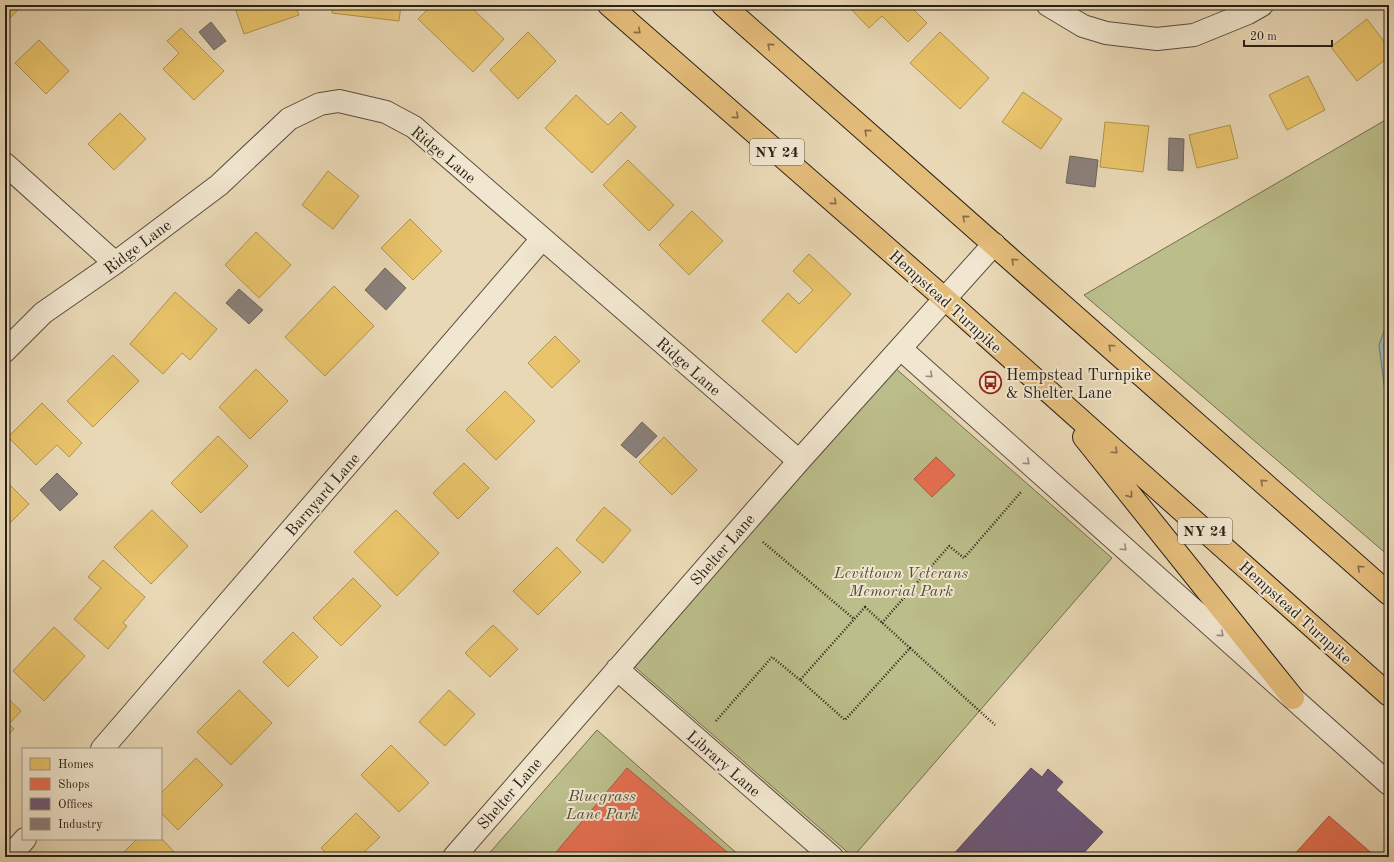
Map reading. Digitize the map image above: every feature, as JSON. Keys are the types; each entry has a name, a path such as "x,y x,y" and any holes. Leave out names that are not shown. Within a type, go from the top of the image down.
{"main road":[{"name":"Hempstead Turnpike","path":"609,5 945,299 1389,695"},
{"path":"723,5 1389,594"},
{"path":"1044,388 1294,698"}],"street":[{"path":"1048,5 1083,26 1106,33 1157,39 1194,35 1248,13 1262,5"},
{"name":"Ridge Lane","path":"5,351 43,313 115,263 219,185 289,119 320,104 339,101 386,112 414,127 799,461"},
{"path":"5,164 115,263"},
{"name":"Barnyard Lane","path":"103,748 542,239"},
{"name":"Shelter Lane","path":"454,857 799,461 994,244"},
{"path":"900,350 1294,698 1389,784"},
{"name":"Library Lane","path":"617,669 832,857"},
{"path":"9,857 23,840"}],"path":[{"path":"882,623 949,546 964,558 1039,472"},
{"path":"743,525 854,619"},
{"path":"800,680 865,608 996,725"},
{"path":"698,740 772,657 845,720 910,648"}],"green space":[{"path":"1389,118 1389,556 1084,295"},
{"name":"Levittown Veterans Memorial Park","path":"894,367 1112,558 853,857 635,667"},
{"name":"Bluegrass Lane Park","path":"597,730 741,857 486,857"}],"water":[{"path":"1389,318 1389,394 1385,392 1379,345"}],"building: Homes":[{"path":"5,5 14,5 19,9 5,23"},
{"path":"234,5 295,5 299,15 244,34"},
{"path":"333,5 401,5 399,21 332,13"},
{"path":"432,5 469,5 504,39 473,72 418,19"},
{"path":"853,5 909,5 927,23 908,42 882,16 869,28 850,8"},
{"path":"1367,19 1389,48 1389,57 1357,81 1331,47"},
{"path":"181,28 224,71 194,100 163,69 179,53 167,41"},
{"path":"528,32 556,61 518,99 490,70"},
{"path":"940,32 989,78 960,109 910,63"},
{"path":"39,40 69,71 46,94 15,63"},
{"path":"1308,76 1325,110 1287,130 1269,95"},
{"path":"1023,92 1062,119 1041,149 1002,122"},
{"path":"576,95 608,125 621,112 636,127 592,173 545,128"},
{"path":"120,113 146,139 114,170 88,144"},
{"path":"1105,122 1149,126 1143,172 1100,167"},
{"path":"1230,125 1238,158 1197,168 1189,135"},
{"path":"628,160 674,205 649,231 603,185"},
{"path":"328,171 359,196 333,229 302,205"},
{"path":"692,211 723,241 689,275 659,245"},
{"path":"410,219 442,251 413,280 381,248"},
{"path":"256,232 291,265 259,298 225,265"},
{"path":"809,254 851,294 796,353 762,321 788,293 799,304 813,290 793,271"},
{"path":"334,286 374,326 325,376 285,337"},
{"path":"175,292 217,329 190,360 182,353 163,374 130,344"},
{"path":"555,336 580,361 552,388 528,363"},
{"path":"113,355 139,381 93,427 67,401"},
{"path":"256,369 288,401 250,439 219,407"},
{"path":"505,391 535,421 496,460 466,430"},
{"path":"42,403 82,443 69,457 57,445 36,465 8,437"},
{"path":"218,436 248,466 201,513 171,483"},
{"path":"664,437 697,470 672,495 639,462"},
{"path":"464,463 489,488 458,519 433,493"},
{"path":"5,480 29,504 5,528"},
{"path":"604,507 631,530 603,563 576,540"},
{"path":"152,510 188,546 151,584 114,547"},
{"path":"396,510 439,553 397,596 354,552"},
{"path":"557,547 581,572 538,615 513,591"},
{"path":"103,560 145,597 123,623 127,626 108,649 74,619 101,588 88,577"},
{"path":"353,578 381,606 341,646 313,618"},
{"path":"493,625 518,649 490,677 465,653"},
{"path":"54,627 85,656 44,701 13,671"},
{"path":"293,632 318,657 288,687 263,662"},
{"path":"239,690 272,723 231,765 197,732"},
{"path":"449,690 475,714 445,746 419,722"},
{"path":"5,696 21,711 9,724 14,729 5,738"},
{"path":"391,745 429,783 399,812 361,775"},
{"path":"196,758 223,785 178,830 162,814 162,792"},
{"path":"356,813 380,837 359,857 330,857 321,848"},
{"path":"162,839 177,855 175,857 119,857 136,840"}],"building: Shops":[{"path":"936,457 955,475 932,497 914,479"},
{"path":"627,768 733,857 552,857"},
{"path":"1329,816 1376,857 1292,857"}],"building: Offices":[{"path":"1031,768 1042,777 1048,769 1063,782 1056,790 1103,832 1080,857 951,857"}],"building: Industry":[{"path":"211,22 226,41 214,50 199,32"},
{"path":"1169,138 1184,139 1183,171 1168,170"},
{"path":"1070,156 1098,160 1095,187 1066,183"},
{"path":"385,268 406,288 386,310 365,290"},
{"path":"239,289 263,310 249,324 226,303"},
{"path":"642,422 657,436 636,458 621,445"},
{"path":"57,473 78,494 60,511 40,490"}],"place":[{"name":"Hempstead Turnpike & Shelter Lane","path":"990,383"}]}
